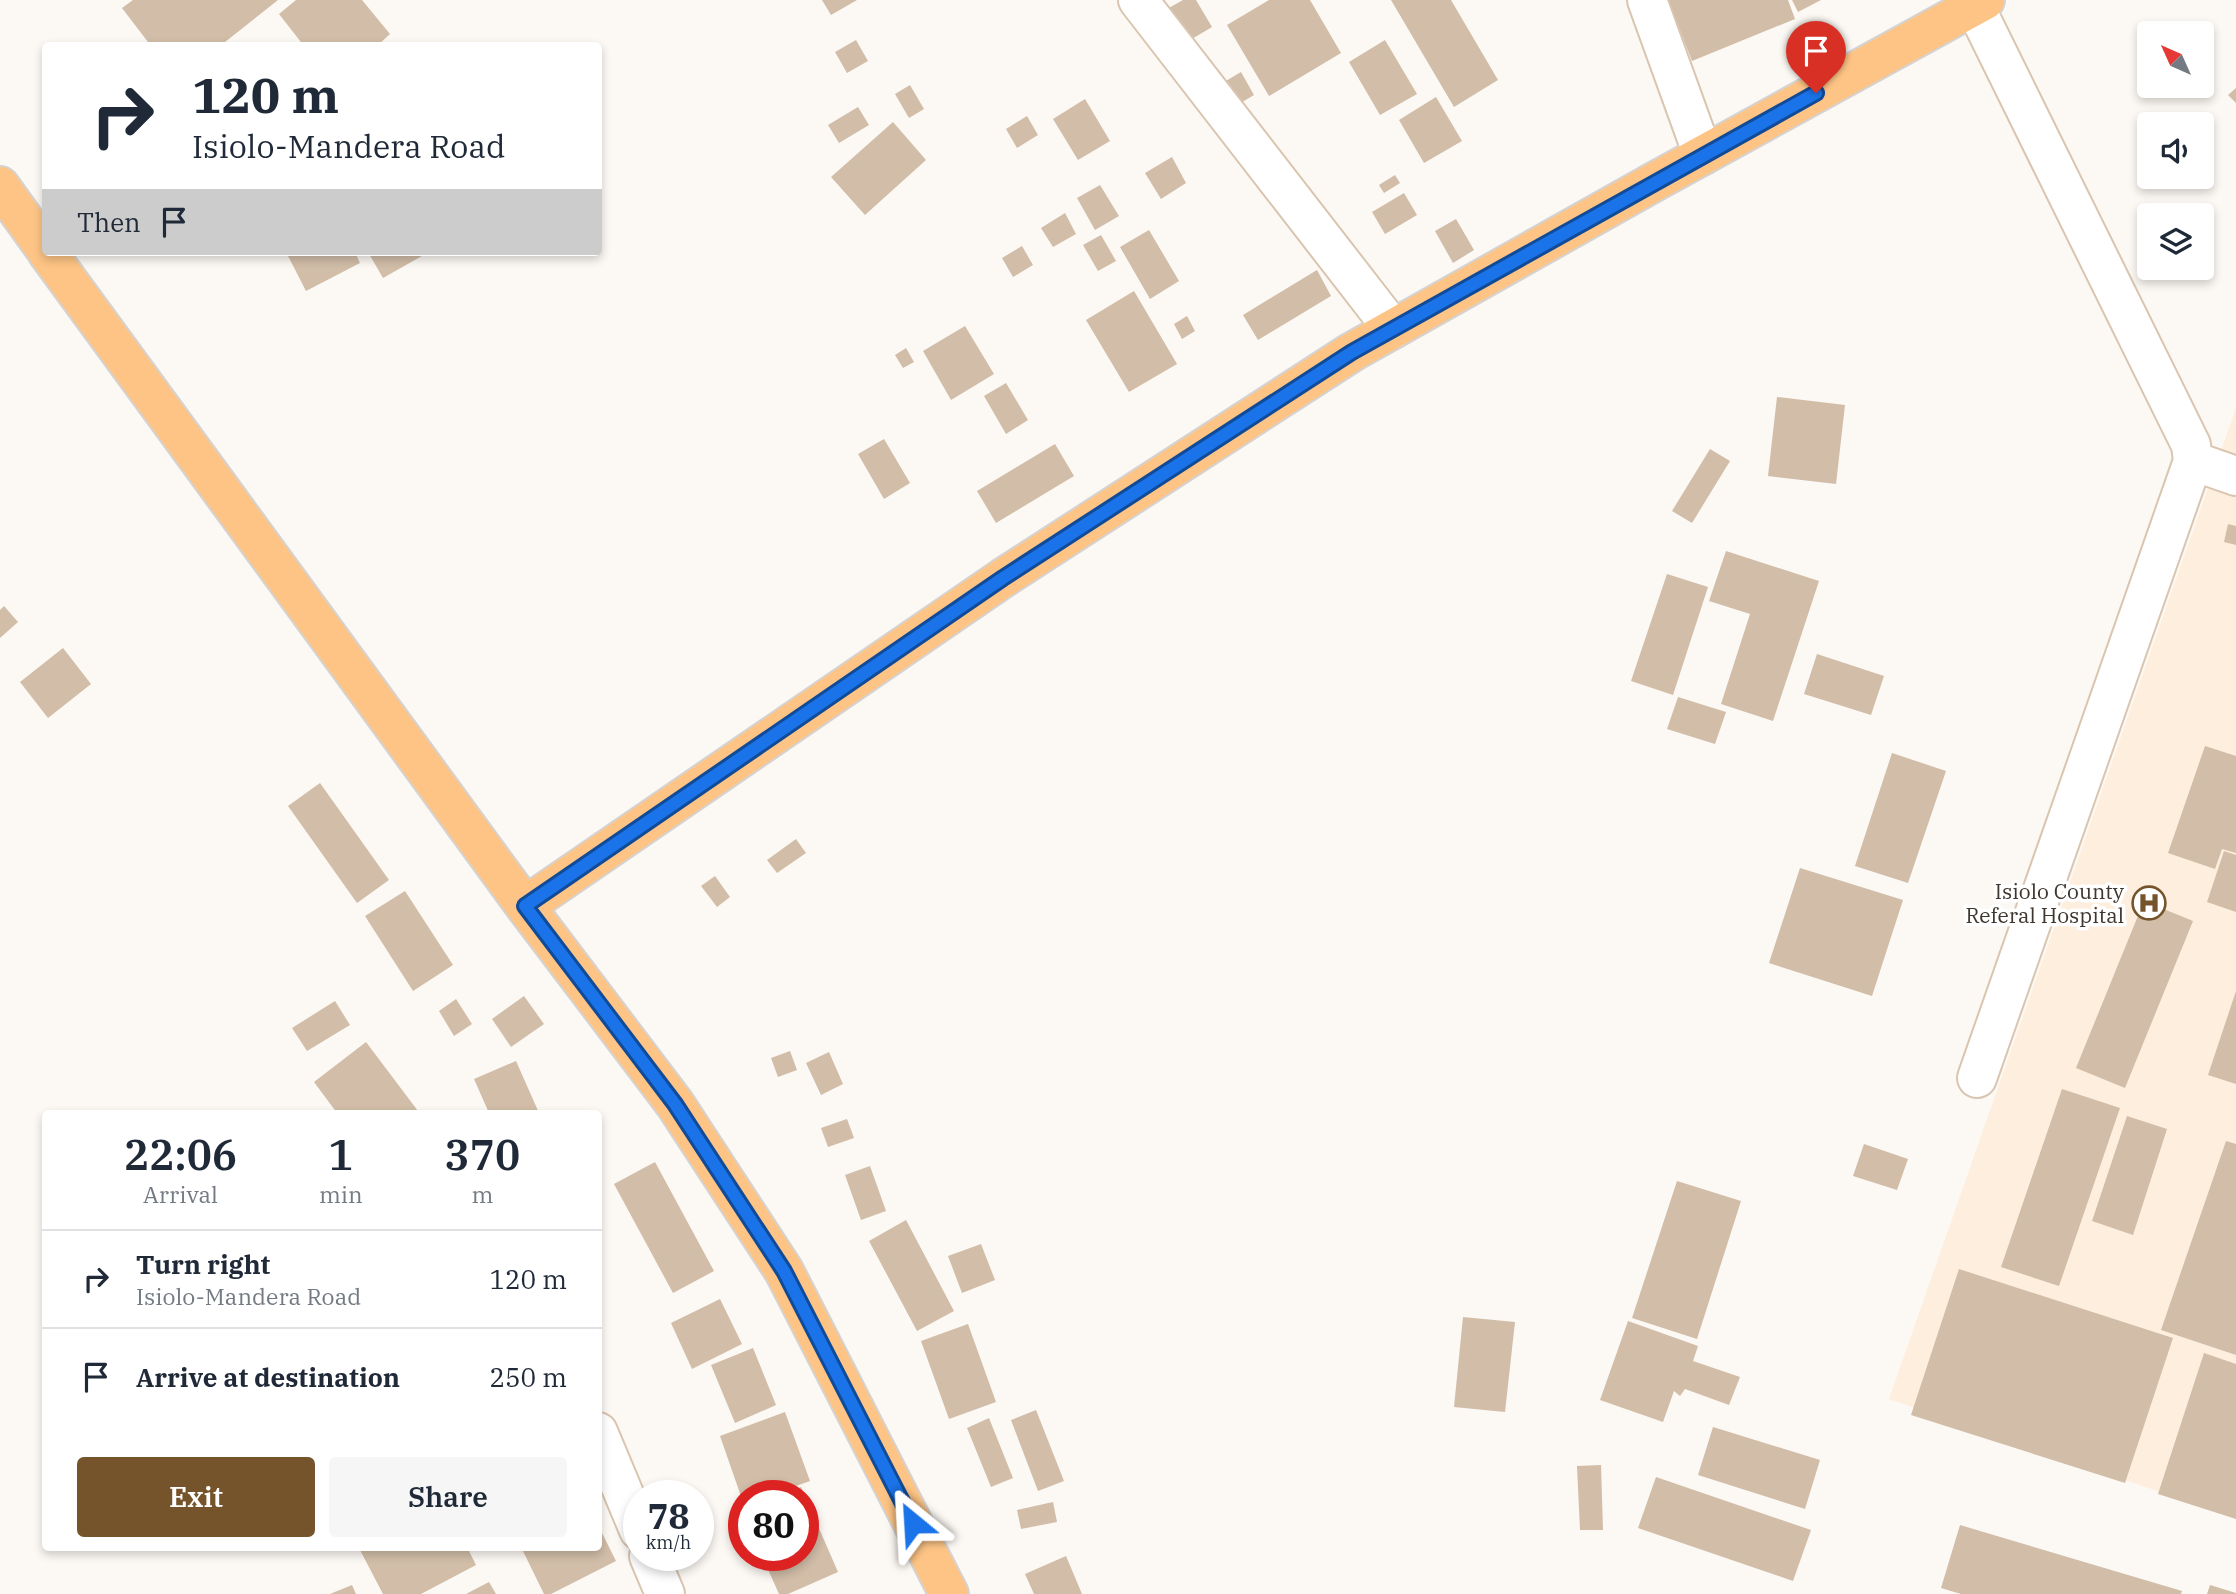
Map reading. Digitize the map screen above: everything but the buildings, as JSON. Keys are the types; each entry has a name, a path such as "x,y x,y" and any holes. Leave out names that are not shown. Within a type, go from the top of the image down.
{"highway":[{"path":"525,906 1003,578 1352,352 1980,3"},
{"path":"0,186 42,245"},
{"path":"50,256 525,906 675,1104 784,1271 950,1594"}],"street":[{"path":"1138,0 1393,329"},
{"path":"1647,0 1703,155"},
{"path":"1977,1078 2193,461 2191,445 1980,3"},
{"path":"2193,461 2236,476"},
{"path":"602,1442 623,1492"},
{"path":"655,1571 665,1594"}],"shaded area":[{"name":"Isiolo County Referal Hospital","path":"2236,408 2236,1518 1889,1399"}],"place":[{"name":"Isiolo County Referal Hospital","path":"2149,903"}],"route":[{"path":"913,1523 784,1271 675,1104 525,906 1003,578 1352,352 1816,93"}]}
